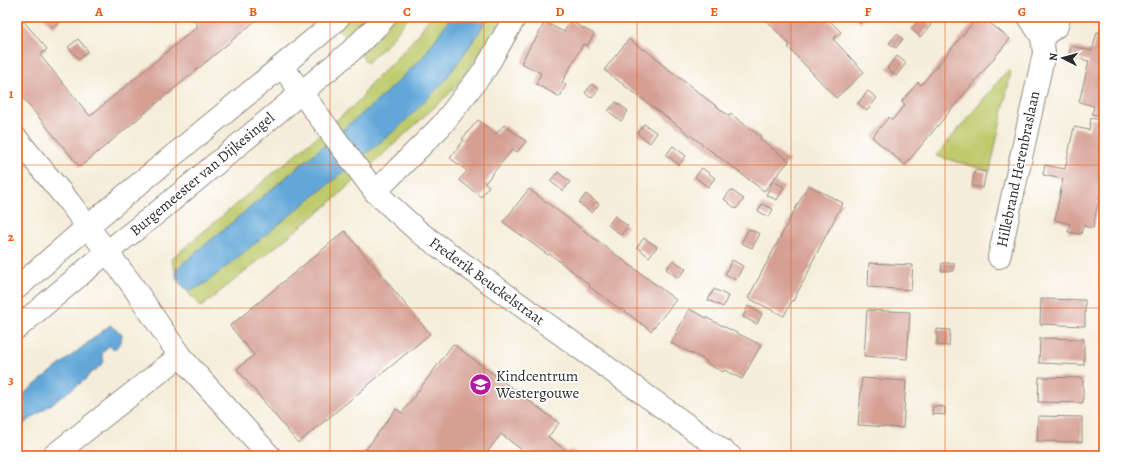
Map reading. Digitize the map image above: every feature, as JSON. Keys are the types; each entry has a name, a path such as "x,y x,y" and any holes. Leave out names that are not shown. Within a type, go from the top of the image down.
{"street":[{"path":"17,288 88,226 339,17"},
{"name":"Burgemeester van Dijkesingel","path":"17,328 351,51 385,17"},
{"path":"375,192 442,125 486,68 516,17"},
{"path":"1029,17 1042,37 1057,26 1059,17"},
{"name":"Hillebrand Herenbraslaan","path":"999,257 1044,53 1042,37"},
{"name":"Frederik Beuckelstraat","path":"282,66 375,192 419,232 730,456"},
{"path":"17,139 108,252 180,356 270,456"},
{"path":"53,456 180,356"}],"green space":[{"path":"351,17 375,17 350,43 338,29"},
{"path":"395,17 409,17 387,44 367,63 360,55"},
{"path":"430,17 451,17 423,57 376,102 175,270 171,259 352,107 362,97 370,84 416,37"},
{"path":"488,17 502,17 491,39 451,92 331,202 201,307 184,288 192,290 398,128 444,82 476,37"},
{"path":"1007,71 1011,72 990,171 936,156"}],"water":[{"path":"451,17 488,17 476,37 444,82 398,128 206,283 192,290 184,288 177,280 175,270 376,102 423,57"},
{"path":"110,325 122,334 121,342 114,350 109,346 104,350 102,354 104,362 96,370 91,372 86,379 17,429 17,399"}],"building":[{"path":"19,17 47,49 40,55 90,116 198,26 190,17 260,17 80,167 17,91 17,19"},
{"path":"44,17 59,17 61,20 53,28"},
{"path":"763,17 826,17 841,32 833,39 864,72 836,98 788,47 790,45"},
{"path":"854,17 867,17 860,24"},
{"path":"922,17 931,25 920,37 911,29"},
{"path":"978,17 990,17 993,19 990,23 1010,39 905,165 872,137 889,117 892,120 905,105 902,101 918,82 921,85"},
{"path":"570,21 594,34 587,46 583,44 562,82 566,85 560,97 536,84 541,73 521,63 545,22 564,32"},
{"path":"1097,32 1104,33 1104,117 1092,114 1094,106 1079,102 1089,61 1069,56 1071,46 1092,51"},
{"path":"897,34 903,39 896,48 889,43"},
{"path":"78,39 88,51 79,59 68,47"},
{"path":"629,39 660,61 659,62 729,116 731,114 789,161 764,191 604,70"},
{"path":"897,56 906,63 896,76 887,68"},
{"path":"592,84 599,89 591,98 585,93"},
{"path":"868,91 877,98 867,111 858,103"},
{"path":"616,102 628,111 621,121 608,111"},
{"path":"1091,118 1104,121 1104,173 1093,228 1083,226 1081,234 1068,232 1070,224 1055,220 1063,179 1043,175 1045,165 1065,169 1074,127 1089,130"},
{"path":"478,120 496,134 504,125 526,141 517,152 513,149 485,183 489,186 481,197 459,180 467,171 450,158 464,140 462,139"},
{"path":"644,124 657,133 650,143 637,133"},
{"path":"673,146 686,156 679,165 666,155"},
{"path":"702,168 715,178 708,187 695,177"},
{"path":"975,170 986,172 983,188 972,186"},
{"path":"558,172 570,182 563,191 550,181"},
{"path":"773,181 784,187 777,200 766,195"},
{"path":"808,185 843,203 810,266 811,267 784,316 748,298"},
{"path":"529,189 676,300 651,331 591,288 589,286 590,285 550,254 548,255 503,222"},
{"path":"731,190 744,199 736,209 724,199"},
{"path":"586,194 599,204 592,213 579,203"},
{"path":"762,204 773,209 769,217 758,211"},
{"path":"615,216 628,226 621,235 608,225"},
{"path":"749,229 760,234 752,248 741,243"},
{"path":"345,231 430,334 298,443 237,369 254,355 230,326"},
{"path":"644,238 657,247 649,257 637,247"},
{"path":"673,260 686,269 678,278 666,269"},
{"path":"732,260 743,266 736,280 725,274"},
{"path":"869,263 913,265 911,290 868,287"},
{"path":"942,263 954,263 954,271 941,271"},
{"path":"714,289 728,296 723,307 708,300"},
{"path":"1041,299 1085,300 1085,326 1040,324"},
{"path":"748,306 762,314 757,324 743,317"},
{"path":"689,309 761,345 742,379 724,370 723,372 706,363 707,361 671,343"},
{"path":"867,310 910,312 907,359 864,356"},
{"path":"937,329 950,330 949,346 937,345"},
{"path":"1040,338 1084,339 1084,365 1039,363"},
{"path":"453,344 559,423 548,437 568,452 571,449 581,456 530,456 501,434 484,456 361,456 396,409 402,413"},
{"path":"1039,377 1083,378 1083,403 1038,402"},
{"path":"862,378 906,381 903,428 858,425"},
{"path":"933,406 945,407 945,415 932,414"},
{"path":"1038,416 1082,417 1082,442 1037,441"}],"place":[{"name":"Kindcentrum Westergouwe","path":"481,385"}]}
